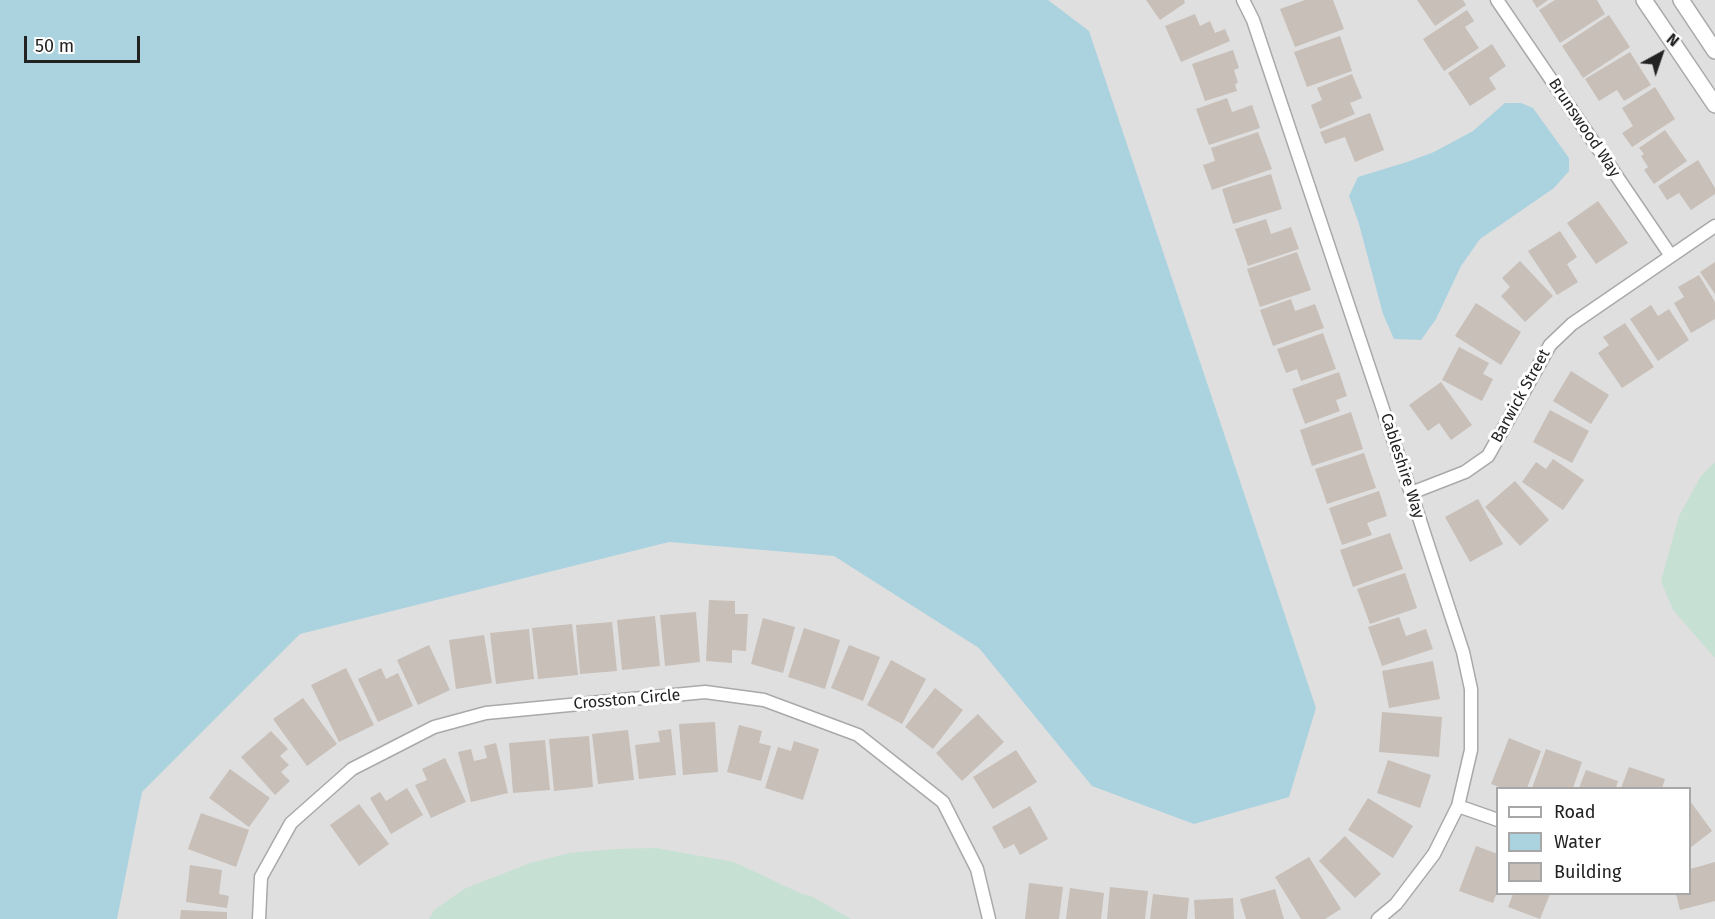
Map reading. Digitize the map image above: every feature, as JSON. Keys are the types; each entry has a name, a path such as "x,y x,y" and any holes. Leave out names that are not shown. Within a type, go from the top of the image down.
{"street":[{"name":"Cableshire Way","path":"1243,0 1253,20 1411,493 1463,652 1471,689 1471,750 1458,806 1434,854 1396,904 1378,919"},
{"name":"Brunswood Way","path":"1497,0 1671,256"},
{"path":"1644,0 1715,105"},
{"path":"1681,0 1715,51"},
{"name":"Barwick Street","path":"1411,493 1465,472 1488,456 1550,345 1572,324 1715,226"},
{"name":"Crosston Circle","path":"259,919 261,877 291,823 352,769 434,727 486,713 705,692 764,700 858,735 943,802 977,869 989,919"},
{"path":"1458,806 1496,820"}],"shaded area":[{"path":"0,0 1715,0 1715,919 0,919"}],"green space":[{"path":"1715,462 1715,658 1673,610 1661,581 1679,516 1701,476"},
{"path":"656,848 734,862 802,894 811,896 851,919 429,919 434,910 464,889 530,863 570,853"}],"water":[{"path":"0,0 1048,0 1089,31 1316,708 1289,797 1194,824 1092,786 979,648 834,556 669,542 300,634 142,792 117,919 0,919"},
{"path":"1505,103 1521,103 1533,108 1569,158 1569,171 1554,188 1480,239 1461,266 1436,319 1421,340 1394,339 1383,314 1359,224 1349,196 1358,177 1434,152 1473,131"}],"building":[{"path":"1146,0 1184,0 1185,3 1160,20"},
{"path":"1305,0 1333,0 1344,29 1295,47 1280,9"},
{"path":"1417,0 1463,0 1466,5 1435,26"},
{"path":"1532,0 1548,0 1537,8"},
{"path":"1555,0 1597,0 1605,14 1560,43 1539,10"},
{"path":"1467,10 1474,21 1465,27 1479,48 1444,71 1423,39"},
{"path":"1195,14 1200,26 1210,21 1215,33 1225,29 1230,41 1181,62 1165,26"},
{"path":"1609,15 1630,47 1583,78 1562,46"},
{"path":"1340,36 1352,71 1307,87 1294,52"},
{"path":"1492,44 1506,66 1489,78 1496,89 1470,106 1448,73"},
{"path":"1233,50 1239,68 1234,70 1238,83 1235,84 1237,91 1205,101 1192,64"},
{"path":"1630,52 1651,85 1624,101 1617,90 1599,101 1585,79"},
{"path":"1352,74 1362,98 1350,103 1355,114 1320,129 1311,105 1322,100 1317,88"},
{"path":"1655,87 1675,119 1632,147 1622,133 1633,126 1622,108"},
{"path":"1227,98 1232,112 1252,105 1260,128 1209,145 1196,109"},
{"path":"1370,113 1384,150 1355,162 1345,137 1325,144 1320,132"},
{"path":"1665,130 1687,161 1654,184 1644,170 1648,167 1641,156 1644,154 1639,148"},
{"path":"1258,132 1272,169 1212,190 1203,165 1215,161 1211,148"},
{"path":"1698,160 1715,188 1715,194 1691,210 1679,193 1667,200 1658,186"},
{"path":"1271,174 1282,209 1233,224 1222,189"},
{"path":"1598,201 1628,243 1596,264 1567,223"},
{"path":"1266,219 1271,234 1291,227 1299,249 1248,266 1235,229"},
{"path":"1560,231 1577,257 1567,264 1578,282 1557,295 1528,251"},
{"path":"1297,252 1311,290 1260,307 1247,269"},
{"path":"1520,261 1553,296 1525,322 1501,296 1510,287 1502,278"},
{"path":"1715,262 1715,294 1700,272"},
{"path":"1699,275 1715,302 1715,319 1691,333 1674,303 1684,297 1678,287"},
{"path":"1291,299 1295,311 1315,304 1324,328 1273,346 1260,310"},
{"path":"1476,303 1521,332 1501,365 1455,336"},
{"path":"1651,305 1658,316 1669,309 1689,340 1658,361 1630,319"},
{"path":"1625,323 1654,367 1622,388 1598,353 1609,345 1603,337"},
{"path":"1323,333 1336,369 1301,381 1297,369 1286,373 1277,349"},
{"path":"1459,347 1489,363 1483,374 1493,379 1482,401 1442,380"},
{"path":"1571,371 1609,395 1591,424 1553,401"},
{"path":"1339,372 1347,396 1336,400 1340,411 1305,424 1292,389"},
{"path":"1441,382 1472,425 1451,440 1439,423 1428,431 1409,405"},
{"path":"1550,410 1589,431 1572,463 1533,442"},
{"path":"1351,412 1363,449 1312,466 1300,430"},
{"path":"1364,453 1376,488 1327,504 1315,469"},
{"path":"1553,459 1584,480 1563,510 1522,482 1536,462 1546,469"},
{"path":"1515,481 1549,520 1520,546 1485,507"},
{"path":"1379,491 1387,516 1367,523 1372,535 1342,545 1329,508"},
{"path":"1478,499 1503,544 1470,562 1445,517"},
{"path":"1390,533 1403,569 1353,587 1340,550"},
{"path":"1405,573 1417,608 1370,624 1357,589"},
{"path":"709,600 735,601 735,614 748,614 746,651 732,650 732,663 706,661"},
{"path":"696,612 700,662 665,666 660,615"},
{"path":"655,616 660,666 622,670 617,620"},
{"path":"1399,617 1406,636 1426,629 1433,649 1382,666 1368,627"},
{"path":"763,618 795,627 783,673 751,664"},
{"path":"612,622 617,671 580,674 576,625"},
{"path":"572,624 578,675 538,679 532,628"},
{"path":"804,628 840,640 825,689 788,677"},
{"path":"529,629 534,679 496,684 490,633"},
{"path":"484,635 492,683 456,689 449,640"},
{"path":"429,645 450,690 418,705 397,660"},
{"path":"849,645 880,657 863,701 831,688"},
{"path":"891,660 926,679 902,724 867,705"},
{"path":"1433,661 1440,699 1389,708 1382,671"},
{"path":"346,668 374,725 339,742 311,685"},
{"path":"381,668 386,679 398,673 413,706 378,722 358,679"},
{"path":"935,688 963,710 933,749 905,727"},
{"path":"303,698 337,744 307,766 273,719"},
{"path":"1382,712 1442,717 1439,757 1379,752"},
{"path":"978,714 1004,742 962,781 936,753"},
{"path":"715,722 718,772 683,775 679,724"},
{"path":"739,725 762,731 759,743 771,746 761,781 727,772"},
{"path":"671,729 676,775 639,779 635,745 660,742 658,731"},
{"path":"628,730 634,780 598,784 592,734"},
{"path":"271,731 288,749 280,756 289,765 281,772 290,781 275,795 241,757"},
{"path":"589,736 593,787 554,791 549,739"},
{"path":"1509,738 1541,751 1527,787 1499,787 1491,784"},
{"path":"545,740 550,790 513,793 509,743"},
{"path":"794,741 819,749 803,800 765,788 778,747 791,751"},
{"path":"496,743 508,793 471,802 458,752 471,749 474,761 487,758 484,746"},
{"path":"1546,749 1582,762 1573,787 1532,787"},
{"path":"1016,750 1037,782 993,809 973,777"},
{"path":"445,758 466,802 431,818 415,785 427,780 422,769"},
{"path":"1388,760 1431,775 1420,808 1377,793"},
{"path":"1629,767 1665,779 1662,787 1621,787"},
{"path":"230,769 270,798 249,827 209,798"},
{"path":"1586,770 1618,781 1616,787 1579,787"},
{"path":"407,788 423,815 391,834 370,798 380,792 386,801"},
{"path":"1368,798 1413,826 1393,858 1348,830"},
{"path":"1691,802 1712,831 1691,847"},
{"path":"359,804 389,844 359,866 330,825"},
{"path":"1030,806 1048,839 1020,855 1014,844 1004,849 992,827"},
{"path":"201,813 249,830 236,867 188,849"},
{"path":"1345,836 1381,874 1355,898 1319,861"},
{"path":"1476,846 1496,853 1496,895 1493,903 1459,891"},
{"path":"1309,857 1341,909 1325,919 1301,919 1275,877"},
{"path":"1715,862 1715,901 1680,910 1676,895 1691,895 1691,869"},
{"path":"190,865 222,870 219,894 229,896 227,908 186,902"},
{"path":"1029,883 1063,887 1059,919 1025,919"},
{"path":"1110,887 1148,891 1145,919 1107,919"},
{"path":"1070,888 1104,893 1101,919 1066,919"},
{"path":"1275,889 1284,919 1246,919 1240,899"},
{"path":"1153,894 1189,898 1187,919 1150,919"},
{"path":"1513,895 1550,895 1540,919 1508,907"},
{"path":"1233,898 1234,919 1195,919 1194,900"},
{"path":"181,910 227,912 227,919 180,919"}]}
